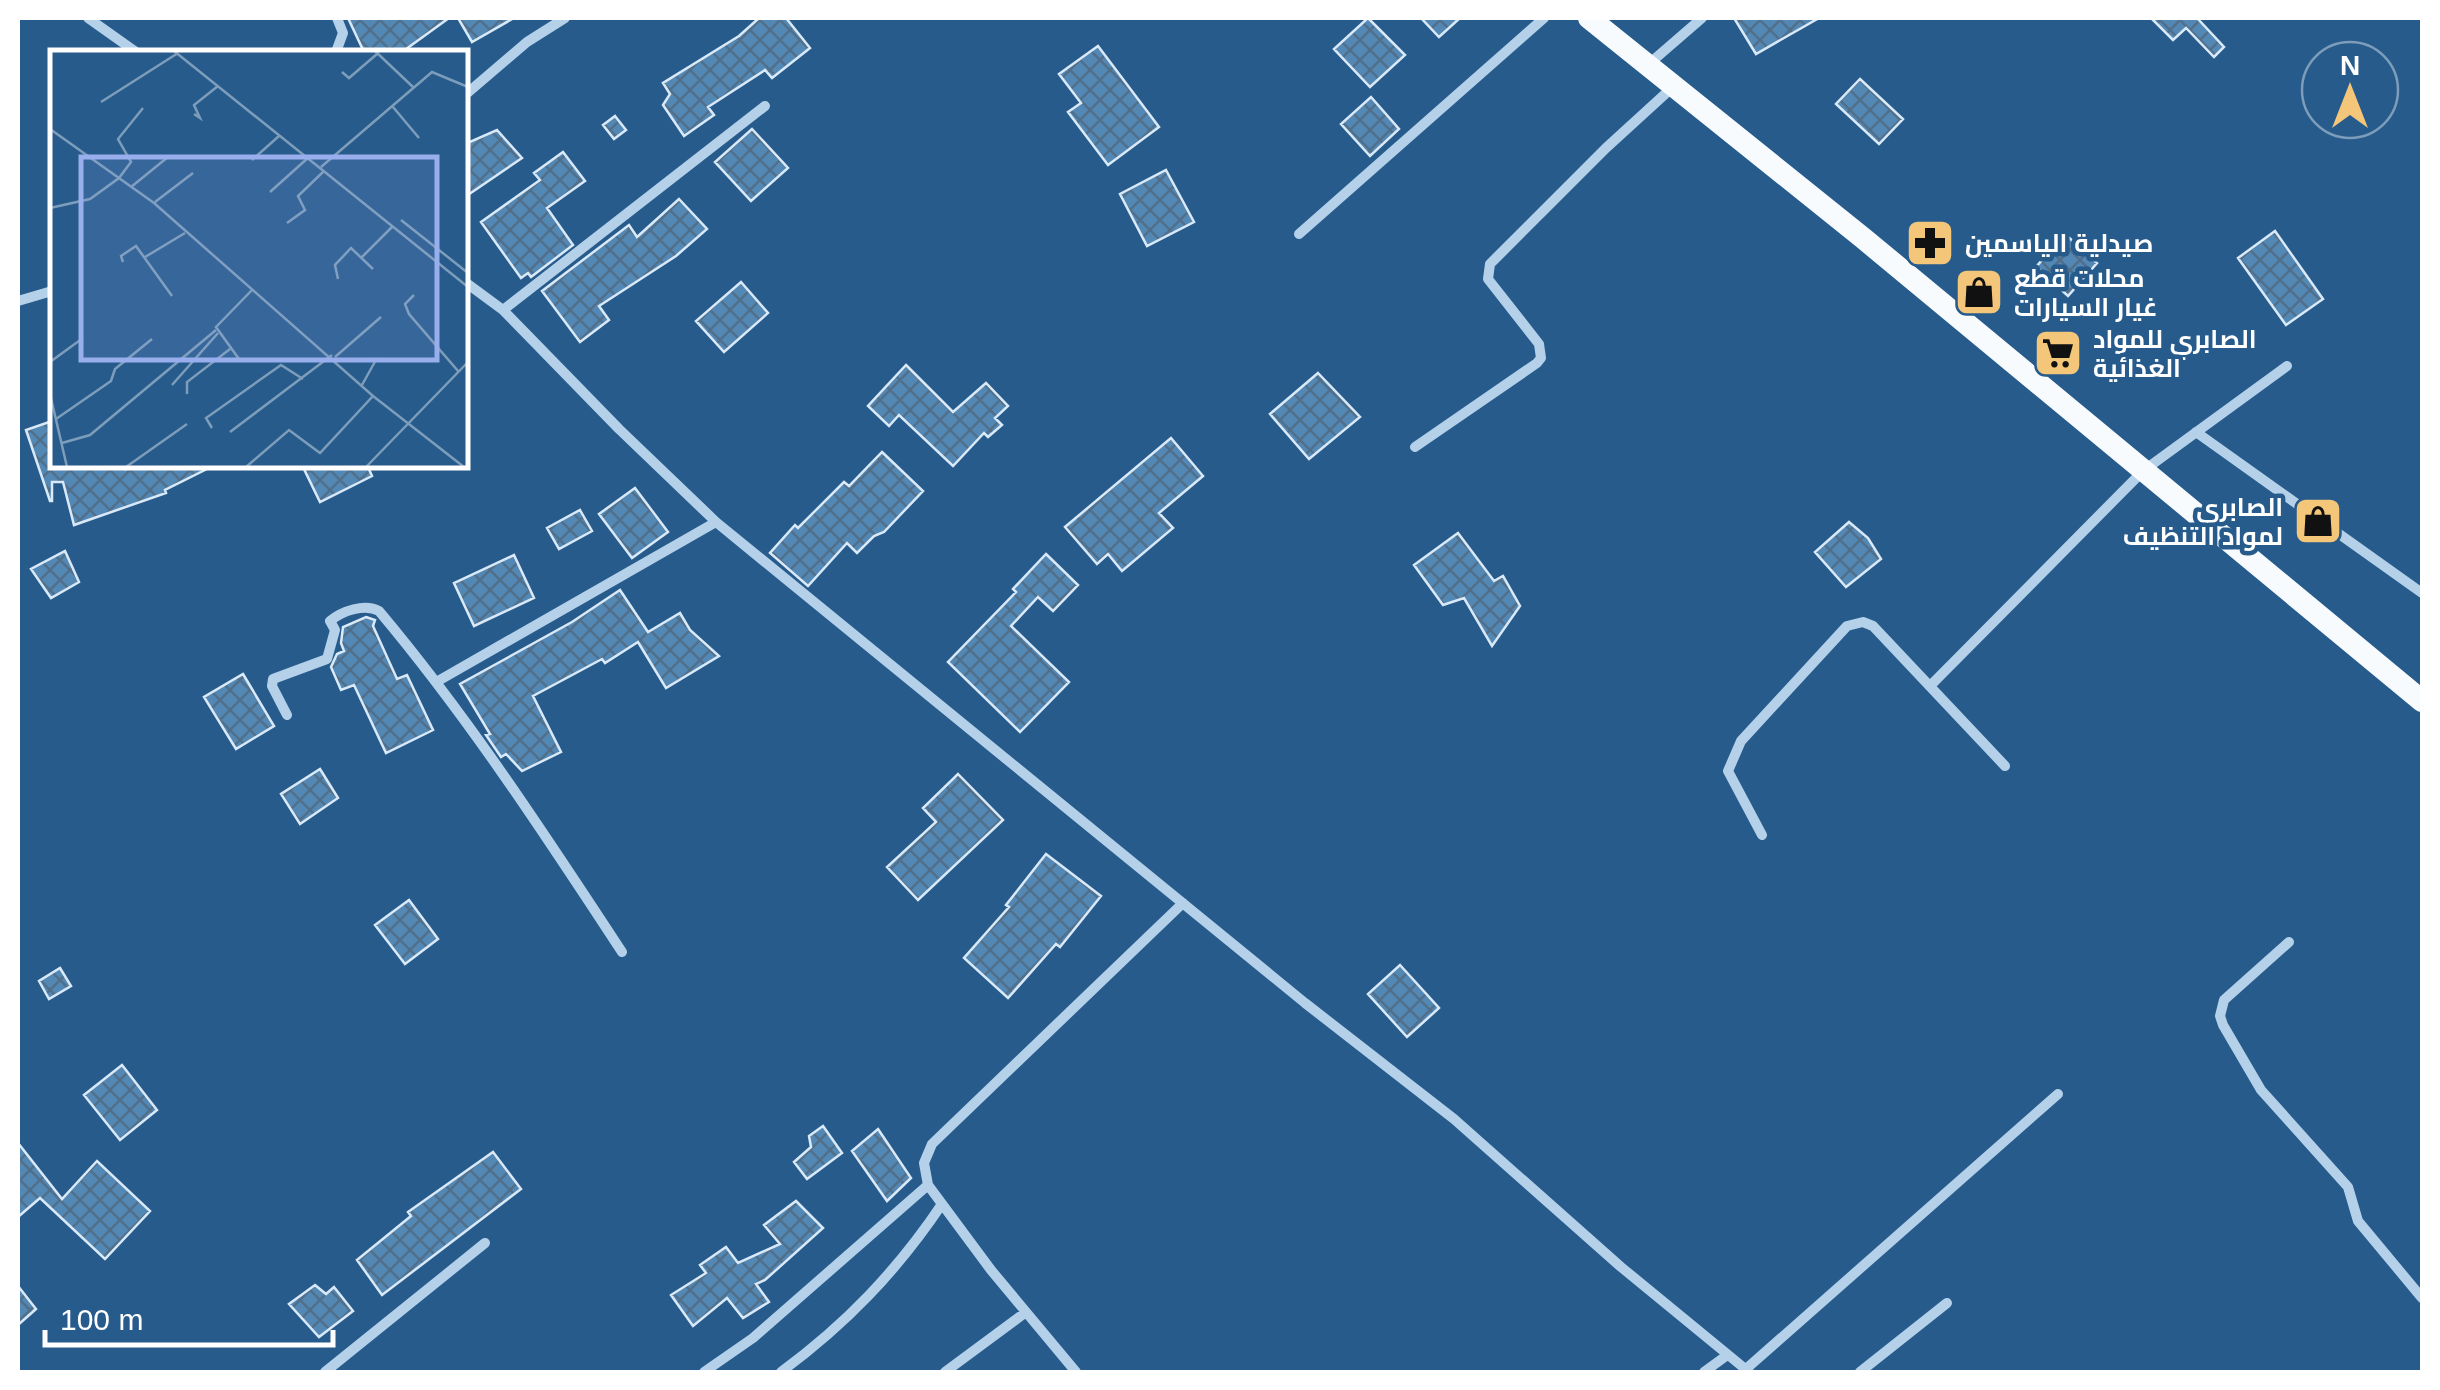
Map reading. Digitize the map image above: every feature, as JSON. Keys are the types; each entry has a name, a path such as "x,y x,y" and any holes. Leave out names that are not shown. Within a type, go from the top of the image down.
{"main road":[{"path":"1590,18 1650,63 2422,702"}],"street":[{"path":"88,18 133,50"},
{"path":"337,18 343,33 337,50"},
{"path":"468,92 527,42 564,18"},
{"path":"1299,234 1544,18"},
{"path":"1650,63 1702,18"},
{"path":"1416,447 1541,358 1539,344 1488,279 1490,264 1606,148 1676,85"},
{"path":"503,310 766,106"},
{"path":"468,284 503,310 716,522 1454,1119 1748,1371 2058,1094"},
{"path":"18,301 50,292"},
{"path":"1932,684 2143,471 2287,366"},
{"path":"2196,432 2422,593"},
{"path":"438,681 716,522"},
{"path":"287,716 272,686 273,678 327,659 335,630 330,621 366,606 379,611 438,681 622,952"},
{"path":"1762,834 1728,771 1741,741 1847,626 1864,622 1872,626 1932,684 2006,766"},
{"path":"1076,1372 928,1185 924,1163 932,1144 1183,902"},
{"path":"2288,942 2224,1000 2220,1016 2223,1025 2261,1090 2348,1187 2358,1221 2422,1298"},
{"path":"704,1372 753,1338 928,1185"},
{"path":"780,1372 886,1282 942,1204"},
{"path":"325,1372 486,1243"},
{"path":"1860,1372 1946,1303"},
{"path":"945,1372 1026,1312"},
{"path":"1704,1372 1726,1356"}],"building":[{"path":"348,18 449,18 405,50 363,50"},
{"path":"458,18 514,18 472,42"},
{"path":"759,18 786,18 810,48 772,78 765,70 708,107 714,115 684,136 663,105 670,94 663,83 739,36"},
{"path":"1368,18 1405,55 1370,87 1334,49"},
{"path":"1421,18 1460,18 1439,37"},
{"path":"1734,18 1819,18 1756,54"},
{"path":"2151,18 2197,18 2224,47 2214,57 2186,28 2173,40"},
{"path":"1098,46 1159,127 1108,165 1068,112 1081,103 1059,74"},
{"path":"1860,79 1903,119 1879,144 1836,104"},
{"path":"1371,97 1399,129 1370,156 1341,124"},
{"path":"615,116 626,130 614,139 603,125"},
{"path":"752,129 788,168 751,201 715,162"},
{"path":"497,130 522,158 468,195 468,143"},
{"path":"563,152 585,181 547,208 573,245 531,277 528,273 521,278 481,222 540,180 534,173"},
{"path":"1166,170 1194,222 1147,246 1120,194"},
{"path":"679,199 707,229 676,256 599,306 609,320 580,342 542,291 629,225 637,237"},
{"path":"2275,231 2323,299 2286,325 2238,258"},
{"path":"2065,234 2097,263 2068,296 2036,267"},
{"path":"741,282 768,313 724,352 696,321"},
{"path":"906,365 953,412 986,383 1008,406 995,418 1002,425 988,437 984,433 953,466 899,415 889,426 868,406"},
{"path":"1318,373 1360,417 1309,459 1270,414"},
{"path":"50,422 50,468 209,468 165,490 166,493 74,525 63,482 52,482 50,501 26,430"},
{"path":"1171,438 1203,476 1159,513 1173,528 1122,571 1108,554 1097,564 1065,527"},
{"path":"882,452 923,491 884,532 857,553 847,543 808,586 770,553 795,525 798,528 844,482 849,486"},
{"path":"303,468 368,468 372,476 320,502"},
{"path":"635,488 668,532 632,558 599,514"},
{"path":"580,510 592,531 559,549 547,528"},
{"path":"1849,522 1868,538 1881,559 1846,587 1815,552"},
{"path":"1458,533 1494,581 1503,576 1520,606 1492,646 1464,598 1443,605 1414,565"},
{"path":"65,551 79,582 51,598 31,569"},
{"path":"1046,554 1078,585 1053,611 1038,597 1011,626 1069,682 1020,732 948,662 1016,592 1013,589"},
{"path":"514,555 534,598 474,626 454,583"},
{"path":"620,590 648,632 680,613 690,630 719,656 666,688 638,642 605,663 602,659 533,696 561,752 522,771 506,754 501,757 460,684 572,622"},
{"path":"366,617 375,620 373,626 397,679 407,675 433,730 386,753 354,685 341,690 331,667 337,654 344,651 343,627"},
{"path":"243,674 274,726 236,749 204,697"},
{"path":"320,769 338,798 300,824 281,794"},
{"path":"958,774 1003,820 918,900 887,867 936,822 923,808"},
{"path":"1046,854 1101,896 1060,947 1056,944 1008,998 964,958 1009,907 1006,905"},
{"path":"409,900 438,939 405,964 375,925"},
{"path":"1400,965 1439,1008 1407,1037 1368,994"},
{"path":"60,968 71,986 49,999 39,981"},
{"path":"122,1065 157,1110 120,1140 84,1095"},
{"path":"823,1126 842,1153 807,1179 794,1162 811,1147 809,1136"},
{"path":"878,1129 911,1178 887,1201 852,1151"},
{"path":"18,1143 62,1199 97,1161 150,1211 105,1259 40,1198 18,1217"},
{"path":"493,1152 521,1189 382,1295 357,1260 411,1216 408,1212"},
{"path":"796,1201 823,1228 756,1284 769,1302 743,1318 727,1298 693,1326 671,1295 706,1273 700,1265 726,1247 738,1263 780,1244 764,1225"},
{"path":"315,1285 326,1294 334,1287 353,1311 319,1337 289,1304"},
{"path":"18,1286 36,1309 18,1325"}],"place":[{"name":"صيدلية الياسمين","path":"1930,243"},
{"name":"محلات قطع غيار السيارات","path":"1979,292"},
{"name":"الصابري للمواد الغذائية","path":"2058,353"},
{"name":"الصابري لمواد التنظيف","path":"2318,521"}]}
